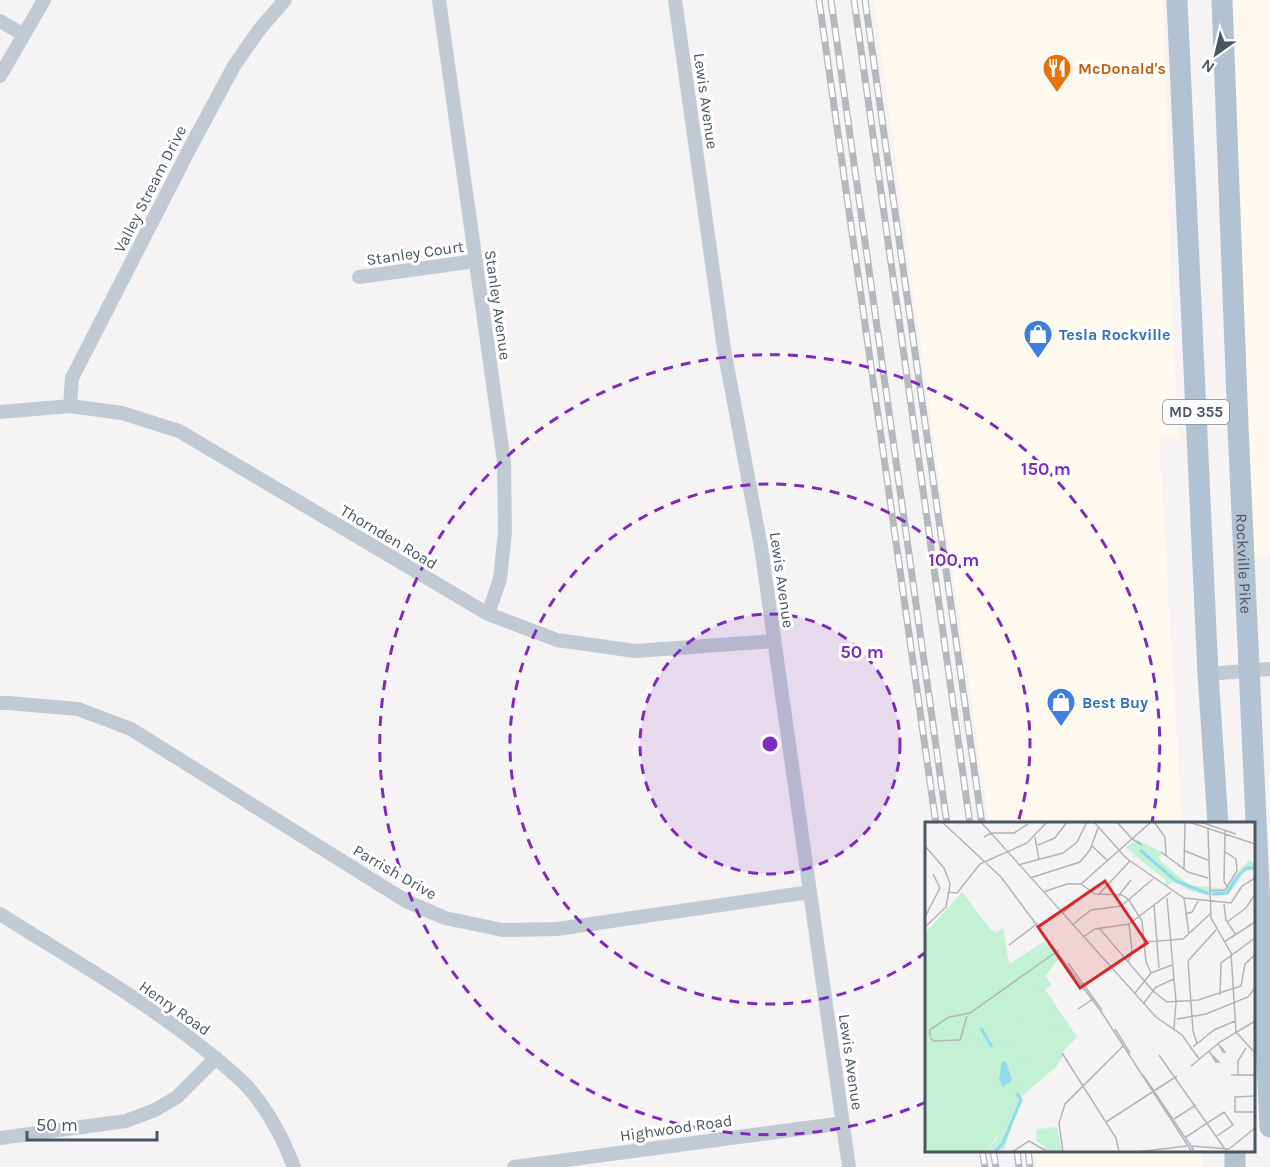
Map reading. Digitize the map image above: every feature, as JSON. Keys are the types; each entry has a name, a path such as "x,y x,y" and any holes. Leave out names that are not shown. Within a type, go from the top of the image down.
{"main road":[{"name":"MD 355","path":"1177,0 1208,674 1218,822"},
{"name":"Rockville Pike","path":"1222,0 1238,439 1260,669 1257,941 1270,1126"}],"street":[{"path":"0,76 44,0"},
{"name":"Valley Stream Drive","path":"70,406 72,378 191,146 234,66 259,30 285,0"},
{"name":"Stanley Avenue","path":"439,0 504,462 505,531 500,579 488,614"},
{"name":"Lewis Avenue","path":"675,0 724,350 761,547 849,1167"},
{"path":"0,21 24,35"},
{"name":"Stanley Court","path":"359,277 476,261"},
{"name":"Thornden Road","path":"0,412 70,406 122,413 179,431 488,614 557,640 635,651 774,641"},
{"path":"1208,674 1260,669"},
{"name":"Parrish Drive","path":"0,704 78,709 131,729 406,901 445,918 503,930 558,928 810,892"},
{"name":"Henry Road","path":"0,914 167,1020 216,1058 251,1091 289,1152 294,1167"},
{"path":"0,1138 126,1121 155,1110 177,1097 216,1058"},
{"name":"Highwood Road","path":"514,1167 843,1122"}],"shaded area":[{"path":"874,0 1163,0 1172,328 1179,437 1159,437 1182,822 989,822"},
{"path":"1222,0 1270,0 1270,556 1251,558"},
{"path":"1035,1152 1201,1152 1202,1167 1038,1167"}],"railway":[{"path":"819,0 936,822"},
{"path":"831,0 947,822"},
{"path":"854,0 970,822"},
{"path":"865,0 982,822"},
{"path":"982,1152 985,1167"},
{"path":"993,1152 996,1167"},
{"path":"1017,1152 1019,1167"},
{"path":"1028,1152 1030,1167"}],"place":[{"name":"McDonald's","path":"1057,94"},
{"name":"Tesla Rockville","path":"1038,360"},
{"name":"Best Buy","path":"1061,728"}]}
